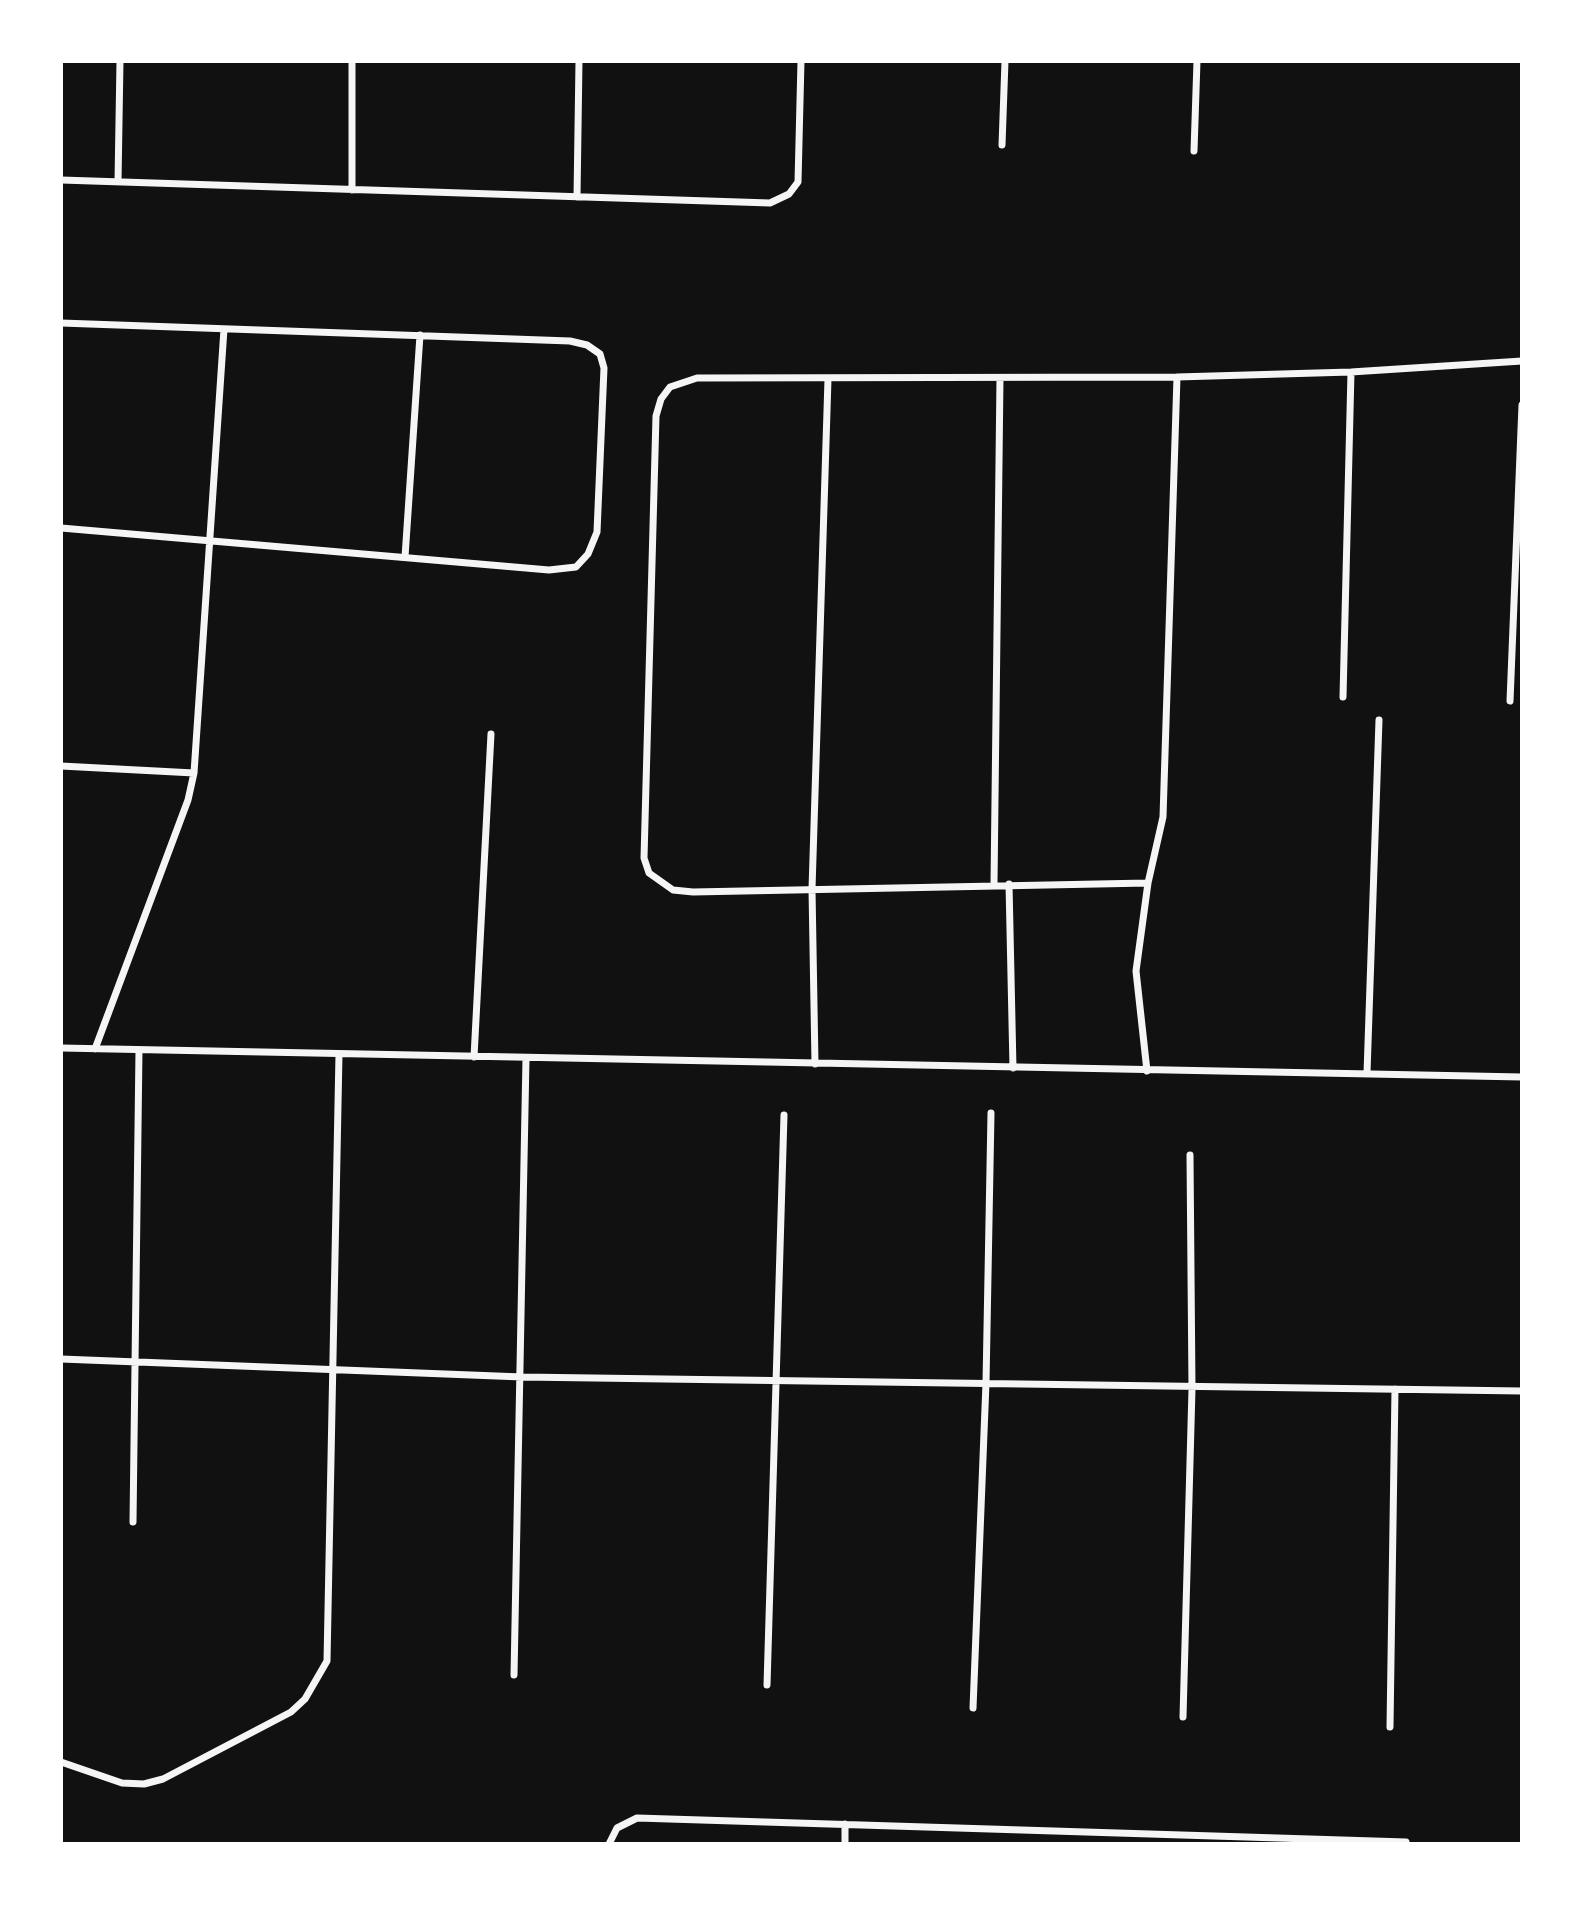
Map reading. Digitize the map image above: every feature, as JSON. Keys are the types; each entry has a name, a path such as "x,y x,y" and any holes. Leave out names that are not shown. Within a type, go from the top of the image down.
{"street":[{"path":"118,182 120,61"},
{"path":"352,61 352,190"},
{"path":"577,197 579,61"},
{"path":"61,180 770,203 781,200 798,182 801,61"},
{"path":"1002,145 1005,61"},
{"path":"1194,151 1197,61"},
{"path":"61,323 570,341 587,345 600,354 604,368 597,532 588,554 576,567 549,570 61,528"},
{"path":"95,1049 188,800 194,773 224,329"},
{"path":"405,557 420,335"},
{"path":"1147,883 673,890 649,873 644,858 656,416 661,399 670,387 696,378 1177,377 1351,372 1522,360"},
{"path":"1343,697 1351,372"},
{"path":"1147,1071 1136,971 1147,883 1163,817 1177,377"},
{"path":"994,884 1000,378"},
{"path":"816,1064 812,889 828,379"},
{"path":"1510,701 1522,405"},
{"path":"1367,1073 1379,720"},
{"path":"474,1057 491,734"},
{"path":"61,766 194,773"},
{"path":"1009,884 1013,1068"},
{"path":"61,1048 1522,1077"},
{"path":"133,1522 139,1050"},
{"path":"61,1762 122,1783 144,1784 163,1779 291,1712 311,1690 327,1661 339,1054"},
{"path":"514,1675 522,1377 526,1058"},
{"path":"973,1708 986,1383 991,1113"},
{"path":"767,1685 784,1115"},
{"path":"1182,1717 1192,1389 1190,1155"},
{"path":"61,1359 522,1377 986,1383 1192,1389 1522,1391"},
{"path":"1390,1727 1395,1389"},
{"path":"609,1844 617,1828 637,1818 1338,1842 1406,1842"},
{"path":"845,1824 845,1844"},
{"path":"1098,1832 1098,1844"}]}
